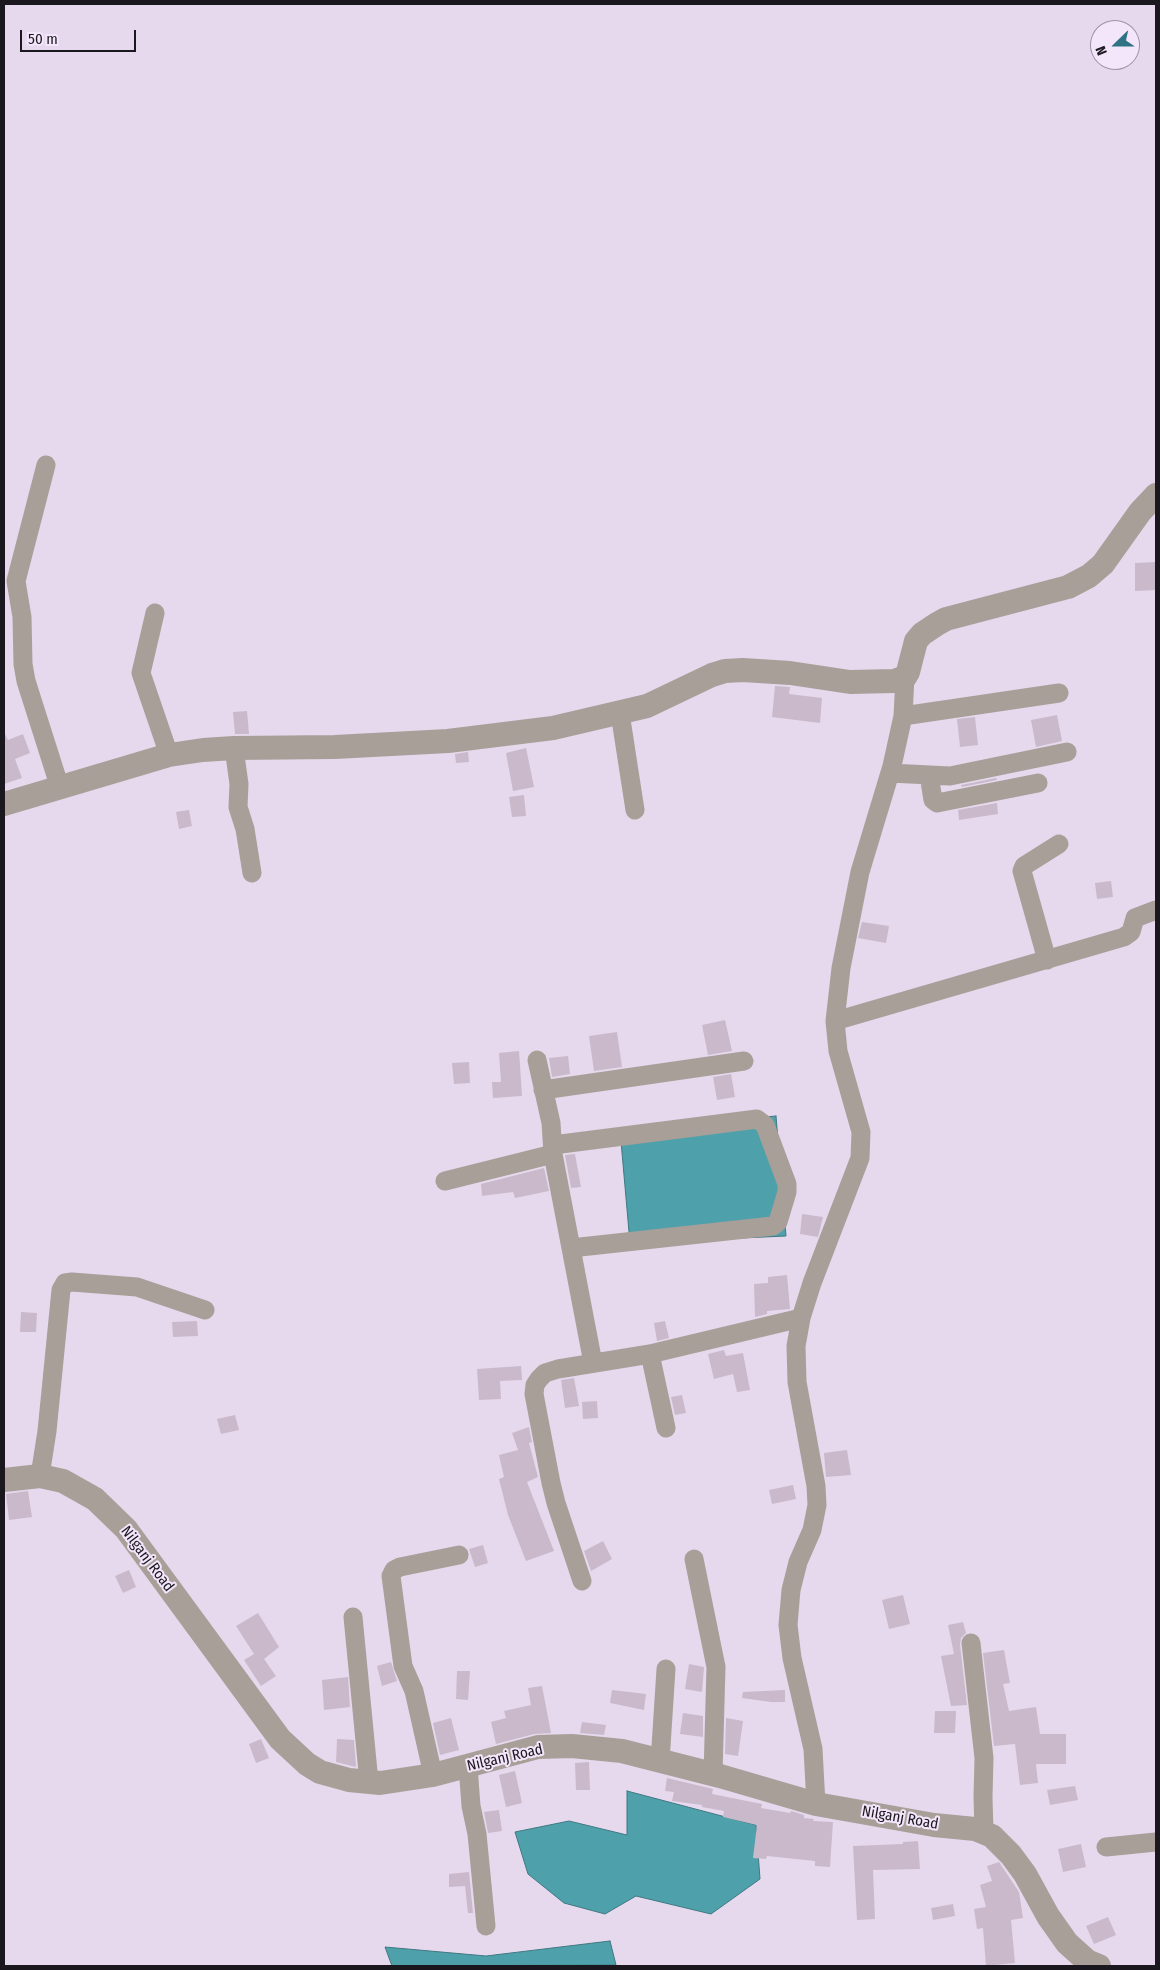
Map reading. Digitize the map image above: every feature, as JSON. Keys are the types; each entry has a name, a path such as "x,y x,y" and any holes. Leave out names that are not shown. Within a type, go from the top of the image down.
{"street":[{"path":"46,465 16,581 22,617 23,664 26,680 60,788"},
{"path":"816,1804 813,1749 792,1658 788,1625 791,1590 798,1562 812,1530 817,1505 816,1486 795,1364 796,1346 801,1318 812,1283 856,1171 862,1146 858,1115 838,1051 835,1021 841,968 860,872 890,773 903,716 905,677 916,641 922,634 946,619 1068,586 1089,576 1103,564 1140,512 1156,495"},
{"path":"155,613 141,673 170,755"},
{"path":"4,804 170,755 213,748 335,747 448,741 553,728 620,713 658,702 712,676 725,672 743,670 790,673 865,683 894,681 905,677"},
{"path":"903,716 1059,693"},
{"path":"620,713 635,810"},
{"path":"234,748 239,784 238,807 246,828 252,873"},
{"path":"890,773 958,775 1067,752"},
{"path":"929,775 933,800 937,803 1038,783"},
{"path":"1047,960 1022,871 1024,866 1059,844"},
{"path":"835,1021 1124,937 1130,932 1135,918 1156,910"},
{"path":"537,1060 593,1362"},
{"path":"544,1090 744,1061"},
{"path":"446,1181 553,1150 757,1119 765,1125 787,1184 787,1192 778,1222 772,1226 571,1248"},
{"path":"40,1476 47,1431 61,1290 65,1283 137,1287 205,1310"},
{"path":"582,1581 556,1503 534,1394 535,1385 545,1373 558,1369 650,1354 801,1318"},
{"path":"650,1354 666,1428"},
{"name":"Nilganj Road","path":"4,1480 40,1476 63,1481 95,1499 126,1529 280,1739 294,1753 320,1772 342,1778 380,1783 433,1775 538,1747 572,1746 622,1751 713,1774 816,1804 934,1825 968,1828 984,1832 1000,1843 1020,1867 1048,1916 1067,1944 1087,1961 1099,1966"},
{"path":"433,1775 414,1691 403,1666 391,1576 394,1570 400,1567 459,1555"},
{"path":"694,1559 716,1667 713,1774"},
{"path":"352,1617 369,1782"},
{"path":"971,1643 984,1758 984,1832"},
{"path":"660,1762 666,1669"},
{"path":"468,1766 486,1926"},
{"path":"1106,1847 1156,1842"}],"water":[{"path":"776,1116 786,1236 630,1243 620,1130"},
{"path":"627,1791 756,1825 760,1879 711,1914 636,1896 605,1914 564,1903 528,1874 515,1832 569,1821 627,1835"},
{"path":"610,1941 616,1965 392,1966 385,1947 486,1956"}],"building":[{"path":"1156,562 1156,590 1135,591 1135,563"},
{"path":"775,686 790,687 789,694 822,698 820,723 772,717"},
{"path":"247,711 249,734 235,734 233,712"},
{"path":"1057,715 1062,741 1036,747 1031,720"},
{"path":"975,717 978,745 960,747 957,719"},
{"path":"4,732 8,740 23,734 30,753 15,759 22,778 4,784"},
{"path":"526,748 534,787 513,791 506,753"},
{"path":"468,752 469,762 456,763 455,754"},
{"path":"996,778 997,780 962,787 961,785"},
{"path":"524,795 526,816 512,817 509,797"},
{"path":"997,803 998,814 959,820 958,810"},
{"path":"189,810 192,826 179,829 176,812"},
{"path":"1111,881 1113,897 1097,899 1095,883"},
{"path":"862,922 889,926 886,943 858,938"},
{"path":"725,1020 732,1051 708,1055 702,1025"},
{"path":"617,1032 622,1067 594,1071 589,1036"},
{"path":"519,1051 522,1096 493,1098 492,1082 501,1082 499,1053"},
{"path":"568,1056 570,1074 552,1077 549,1058"},
{"path":"469,1062 470,1083 454,1084 452,1063"},
{"path":"731,1074 735,1097 717,1100 713,1077"},
{"path":"575,1154 581,1187 571,1188 565,1155"},
{"path":"544,1168 549,1191 515,1198 513,1192 482,1196 481,1184"},
{"path":"802,1214 823,1217 818,1237 800,1234"},
{"path":"787,1275 790,1309 767,1311 767,1314 755,1317 754,1284 768,1283 768,1277"},
{"path":"21,1312 37,1313 36,1332 20,1332"},
{"path":"197,1321 198,1336 173,1337 172,1322"},
{"path":"665,1321 669,1338 657,1341 654,1323"},
{"path":"724,1350 726,1356 743,1353 750,1390 737,1392 733,1374 714,1379 708,1354"},
{"path":"521,1366 522,1380 500,1381 501,1399 479,1400 477,1369"},
{"path":"574,1378 579,1406 565,1408 561,1380"},
{"path":"682,1395 686,1413 675,1415 671,1397"},
{"path":"597,1401 598,1418 583,1419 582,1402"},
{"path":"235,1415 239,1430 221,1434 217,1419"},
{"path":"529,1427 532,1442 529,1443 538,1477 527,1482 554,1551 526,1561 508,1515 499,1479 504,1477 499,1455 518,1450 512,1433"},
{"path":"847,1450 851,1475 826,1477 824,1453"},
{"path":"793,1485 796,1499 772,1504 769,1490"},
{"path":"28,1491 32,1517 9,1520 6,1494"},
{"path":"603,1541 612,1559 591,1571 584,1551"},
{"path":"483,1545 488,1563 475,1567 469,1549"},
{"path":"129,1570 136,1587 123,1593 115,1576"},
{"path":"903,1595 910,1624 889,1629 882,1600"},
{"path":"258,1613 279,1647 264,1659 276,1676 261,1686 244,1660 254,1654 236,1626"},
{"path":"963,1622 966,1633 961,1638 960,1644 967,1705 951,1706 941,1656 954,1654 948,1625"},
{"path":"1004,1650 1010,1683 1003,1684 1009,1711 1036,1707 1040,1734 1066,1734 1066,1764 1036,1764 1038,1783 1020,1785 1015,1744 994,1746 983,1653"},
{"path":"391,1662 397,1681 382,1686 377,1666"},
{"path":"689,1664 704,1667 702,1692 685,1689"},
{"path":"457,1671 470,1671 468,1700 456,1699"},
{"path":"348,1677 350,1707 324,1710 322,1680"},
{"path":"542,1686 551,1733 534,1734 496,1744 491,1722 506,1718 504,1711 531,1705 528,1688"},
{"path":"612,1690 646,1694 644,1710 610,1703"},
{"path":"785,1690 785,1702 742,1698 743,1692"},
{"path":"935,1711 956,1711 955,1733 934,1733"},
{"path":"683,1713 703,1716 703,1737 680,1734"},
{"path":"451,1718 459,1750 440,1755 433,1723"},
{"path":"726,1718 743,1721 738,1756 725,1754"},
{"path":"582,1722 606,1725 604,1735 580,1733"},
{"path":"261,1739 269,1758 256,1763 249,1744"},
{"path":"337,1739 354,1740 356,1767 336,1762"},
{"path":"589,1762 590,1790 576,1790 575,1763"},
{"path":"515,1771 522,1803 506,1807 499,1775"},
{"path":"667,1778 713,1789 712,1794 762,1804 761,1808 790,1813 791,1811 804,1815 804,1818 814,1819 813,1821 833,1822 830,1867 815,1866 815,1861 767,1856 766,1859 753,1858 757,1825 723,1817 724,1811 702,1807 702,1805 672,1801 674,1792 665,1791"},
{"path":"1075,1786 1078,1800 1050,1805 1047,1790"},
{"path":"499,1810 502,1831 488,1833 484,1812"},
{"path":"918,1841 920,1869 873,1870 875,1919 857,1920 853,1846 903,1844 903,1842"},
{"path":"1081,1844 1086,1867 1063,1872 1058,1849"},
{"path":"999,1862 1019,1892 1023,1918 1011,1920 1015,1963 986,1966 983,1928 977,1929 974,1909 986,1907 980,1885 992,1881 987,1866"},
{"path":"469,1872 473,1913 468,1913 465,1886 449,1887 449,1874"},
{"path":"953,1904 955,1916 933,1920 931,1908"},
{"path":"1108,1917 1116,1935 1094,1944 1086,1926"}]}
